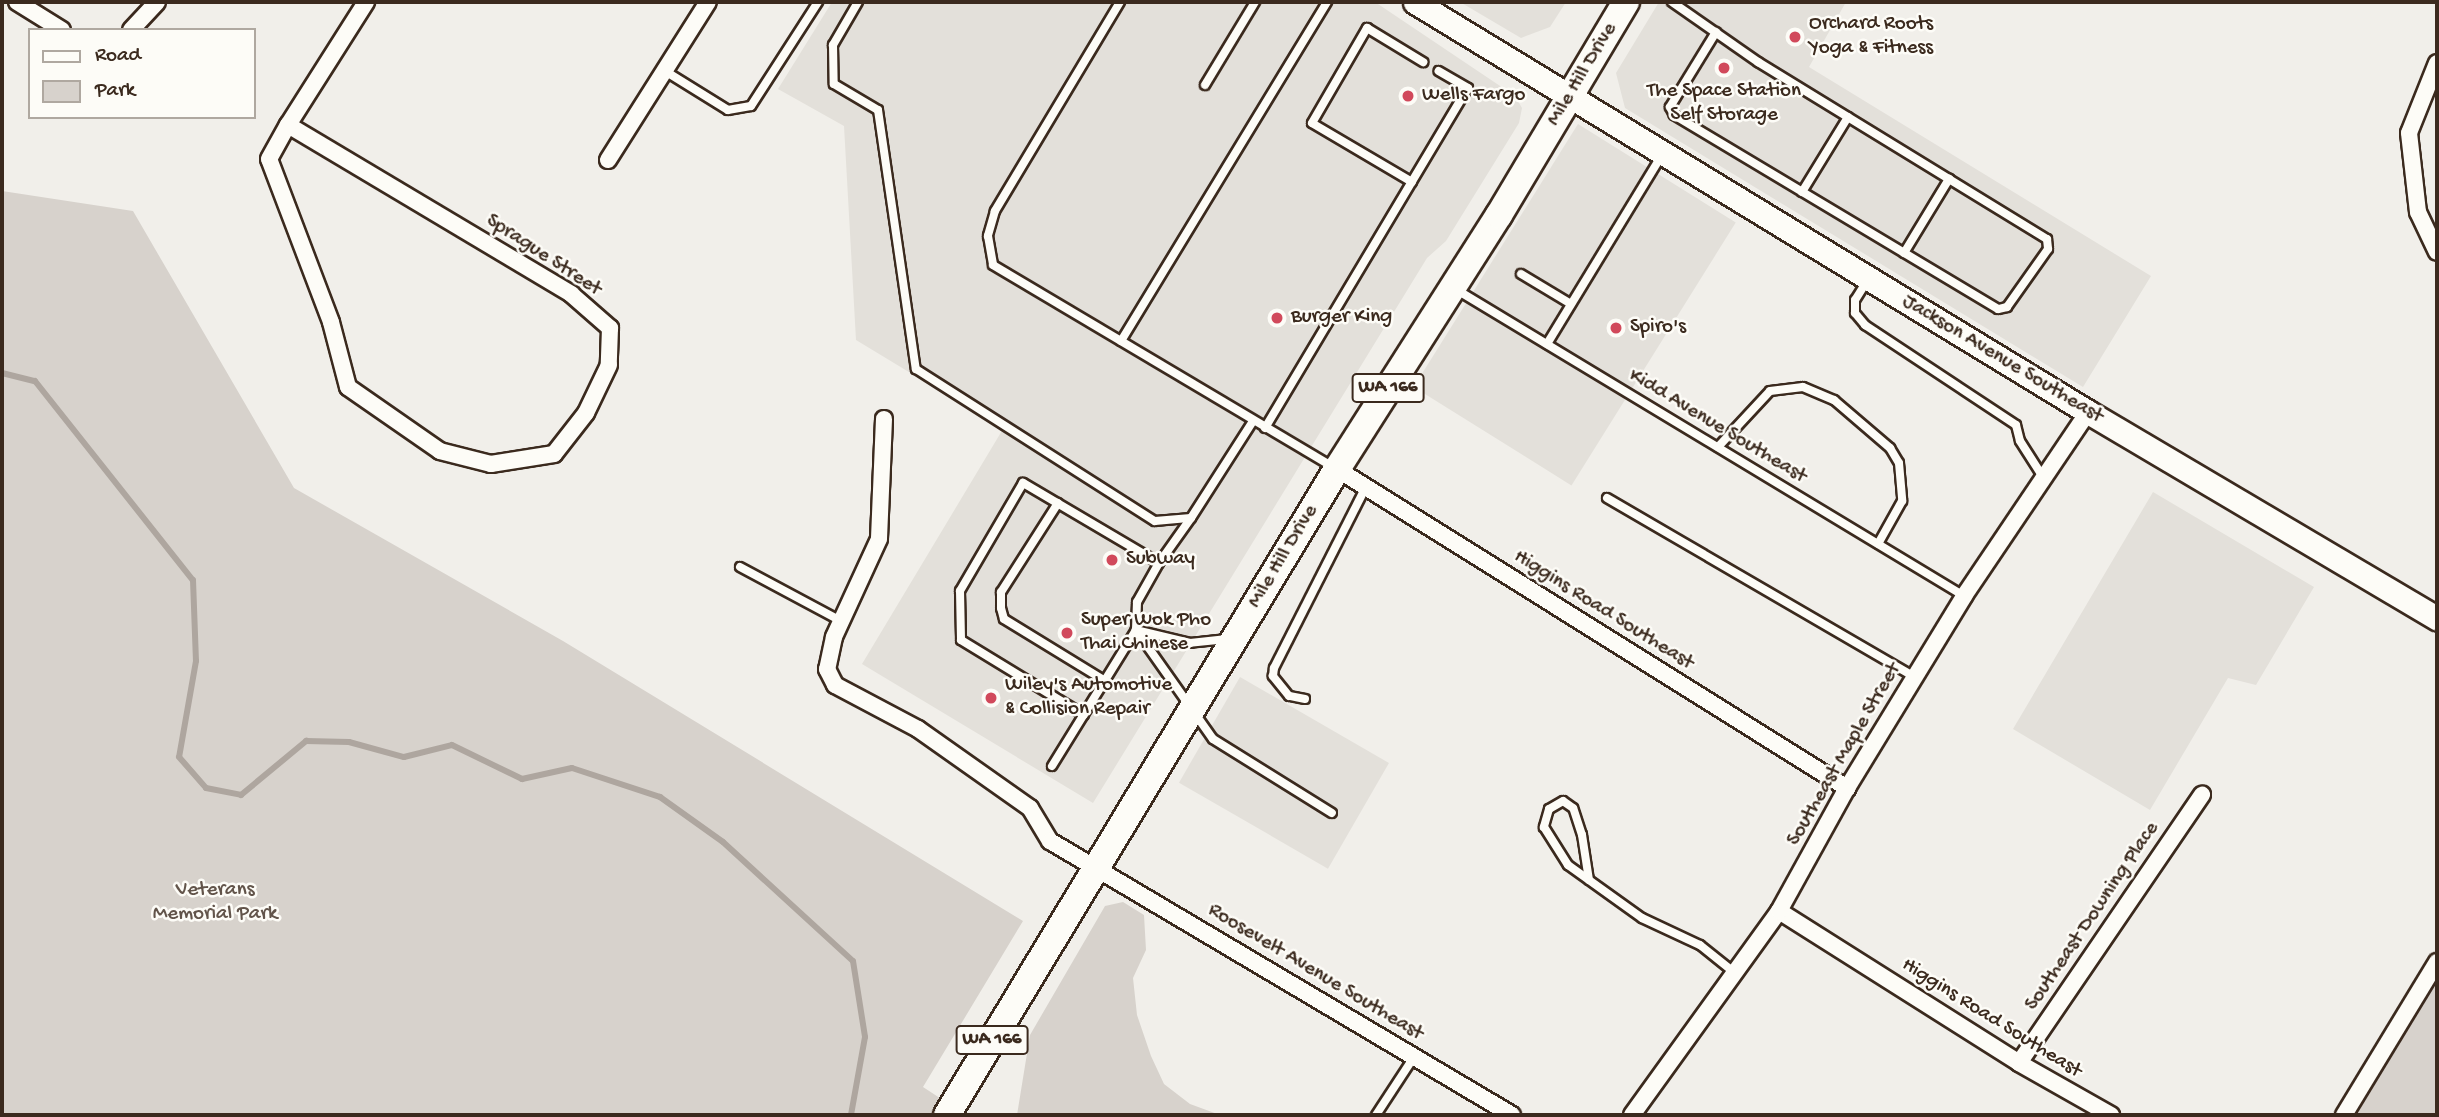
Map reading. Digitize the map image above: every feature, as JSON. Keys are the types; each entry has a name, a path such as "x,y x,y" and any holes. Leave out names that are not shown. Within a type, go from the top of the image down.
{"main road":[{"name":"Jackson Avenue Southeast","path":"1415,2 2088,412 2437,618"},
{"name":"Mile Hill Drive","path":"947,1115 1337,469 1453,287 1626,2"}],"street":[{"path":"18,2 59,28"},
{"path":"133,28 157,2"},
{"name":"Sprague Street","path":"288,124 571,294 611,328 609,365 586,413 554,454 491,464 440,451 348,387 331,322 269,159 288,124 366,2"},
{"path":"608,160 709,2"},
{"path":"2437,63 2409,133 2418,212 2437,252"},
{"name":"Southeast Maple Street","path":"1632,1115 1780,911 1847,788 1914,677 1964,596 2088,412"},
{"name":"Roosevelt Avenue Southeast","path":"884,419 879,539 841,621 827,669 835,685 951,753 1030,807 1050,841 1512,1115"},
{"name":"Higgins Road Southeast","path":"1337,469 1847,788"},
{"name":"Southeast Downing Place","path":"2019,1063 2202,795"},
{"name":"Higgins Road Southeast","path":"1780,911 2019,1063 2111,1115"},
{"path":"2344,1115 2437,962"}],"lane":[{"path":"664,71 729,110 751,106 818,2"},
{"path":"858,2 833,45 834,84 878,110 916,369 1155,521 1191,518"},
{"path":"1120,2 995,211 988,236 993,265 1337,469"},
{"path":"1205,85 1255,2"},
{"path":"1121,341 1327,2"},
{"path":"1672,2 1848,117 2047,239 2048,249 2007,307 1998,309 1674,115 1670,107 1716,32"},
{"path":"1412,181 1312,123 1367,28 1423,62"},
{"path":"1265,428 1468,88 1439,71"},
{"path":"1802,192 1848,117"},
{"path":"1547,344 1662,153"},
{"path":"1905,253 1949,179"},
{"path":"1521,274 1571,304"},
{"path":"1869,279 1855,300 1855,313 1865,325 2016,425 2020,441 2044,478"},
{"name":"Kidd Avenue Southeast","path":"1453,287 1964,596"},
{"path":"1718,447 1770,391 1803,387 1834,400 1890,449 1899,463 1902,501 1878,544"},
{"path":"1052,766 1136,630 1137,602 1159,563 1253,421"},
{"path":"1084,715 961,640 960,591 1023,483 1159,563"},
{"path":"1305,699 1289,696 1273,676 1274,668 1366,487"},
{"path":"1607,498 1914,677"},
{"path":"1058,503 1001,592 1001,608 1004,619 1105,681"},
{"path":"740,567 841,621"},
{"path":"1136,630 1190,643 1234,639"},
{"path":"1136,630 1159,657 1190,711 1213,739 1332,813"},
{"path":"1589,880 1582,835 1573,808 1563,802 1549,809 1544,827 1568,865 1642,918 1700,946 1735,973"},
{"path":"1376,1115 1414,1057"}],"shaded area":[{"path":"832,2 1375,2 1515,96 1522,108 1519,123 1446,241 1427,258 1093,803 862,664 1003,429 856,340 844,126 778,89"},
{"path":"1460,2 1566,2 1550,27 1521,38"},
{"path":"1659,2 1846,2 1809,67 2151,276 2083,387 1625,108 1616,73"},
{"path":"1578,124 1736,223 1571,485 1414,387"},
{"path":"2153,492 2314,587 2256,685 2228,678 2150,810 2013,729"},
{"path":"1240,677 1389,763 1328,869 1179,783"}],"green space":[{"name":"Veterans Memorial Park","path":"2,191 133,211 294,488 563,641 1023,921 923,1087 952,1106 947,1115 2,1115"},
{"path":"1123,902 1144,915 1146,950 1133,978 1137,1015 1151,1056 1164,1084 1190,1104 1220,1115 1017,1115 1030,1035 1105,906"},
{"path":"2437,962 2437,1115 2333,1115 2419,992"}],"waterway":[{"path":"2,373 35,381 193,580 196,661 179,757 206,788 241,795 306,741 349,742 404,757 452,745 522,779 572,768 660,797 723,842 853,961 865,1037 851,1115"}],"place":[{"name":"Orchard Roots Yoga & Fitness","path":"1795,37"},
{"name":"The Space Station Self Storage","path":"1724,68"},
{"name":"Wells Fargo","path":"1408,96"},
{"name":"Burger King","path":"1277,318"},
{"name":"Spiro's","path":"1616,328"},
{"name":"Subway","path":"1112,560"},
{"name":"Super Wok Pho Thai Chinese","path":"1067,633"},
{"name":"Wiley's Automotive & Collision Repair","path":"991,698"}]}
